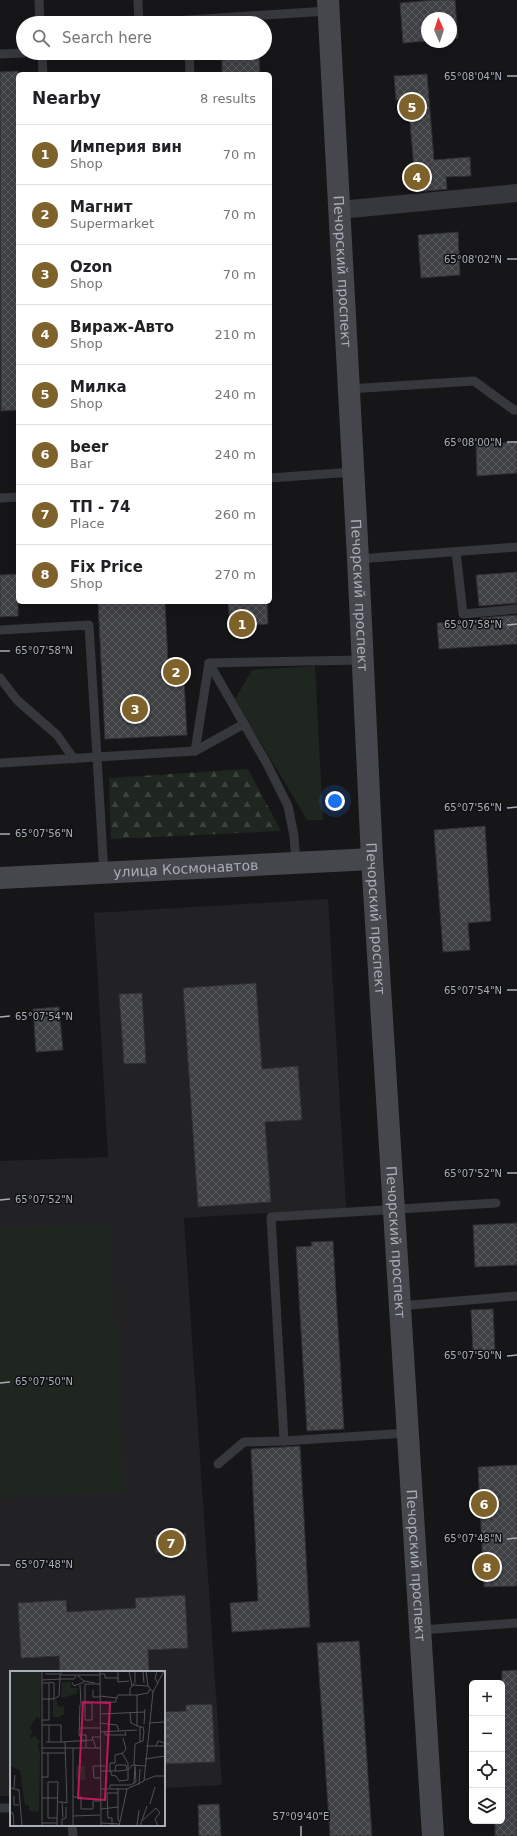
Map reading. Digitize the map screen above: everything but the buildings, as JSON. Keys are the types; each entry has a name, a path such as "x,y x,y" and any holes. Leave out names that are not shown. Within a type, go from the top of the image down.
{"main road":[{"name":"Печорский проспект","path":"328,6 358,559 372,859 433,1836"},
{"name":"улица Космонавтов","path":"0,878 372,859"}],"street":[{"path":"339,210 517,193"}],"lane":[{"path":"39,0 40,16"},
{"path":"138,0 138,16"},
{"path":"240,16 328,6"},
{"path":"0,54 16,53"},
{"path":"42,60 43,72"},
{"path":"189,60 190,72"},
{"path":"348,389 474,381 514,410 517,410"},
{"path":"272,478 353,472"},
{"path":"0,498 16,497"},
{"path":"358,559 517,547"},
{"path":"456,552 463,614 517,609"},
{"path":"0,630 90,625 104,873"},
{"path":"209,663 362,660"},
{"path":"209,663 266,762 288,806 294,836 296,863"},
{"path":"195,751 209,663"},
{"path":"0,678 17,700 57,734 74,759"},
{"path":"0,763 195,751 244,724"},
{"path":"284,1440 271,1218 496,1203"},
{"path":"400,1306 517,1296"},
{"path":"218,1464 244,1442 408,1433"},
{"path":"421,1630 517,1623"},
{"path":"72,1826 73,1836"}],"shaded area":[{"path":"328,899 346,1208 184,1218 222,1785 165,1788 165,1671 10,1671 10,1796 0,1796 0,1161 108,1157 94,913"}],"green space":[{"path":"315,666 323,820 307,820 235,699 252,670"},
{"path":"248,769 281,831 111,839 109,778"},
{"path":"109,1223 124,1491 0,1498 0,1229"}],"place":[{"name":"Милка","path":"412,107"},
{"name":"Вираж-Авто","path":"417,177"},
{"name":"Империя вин","path":"242,624"},
{"name":"Магнит","path":"176,672"},
{"name":"Ozon","path":"135,709"},
{"name":"beer","path":"484,1504"},
{"name":"ТП - 74","path":"171,1543"},
{"name":"Fix Price","path":"487,1567"}]}
